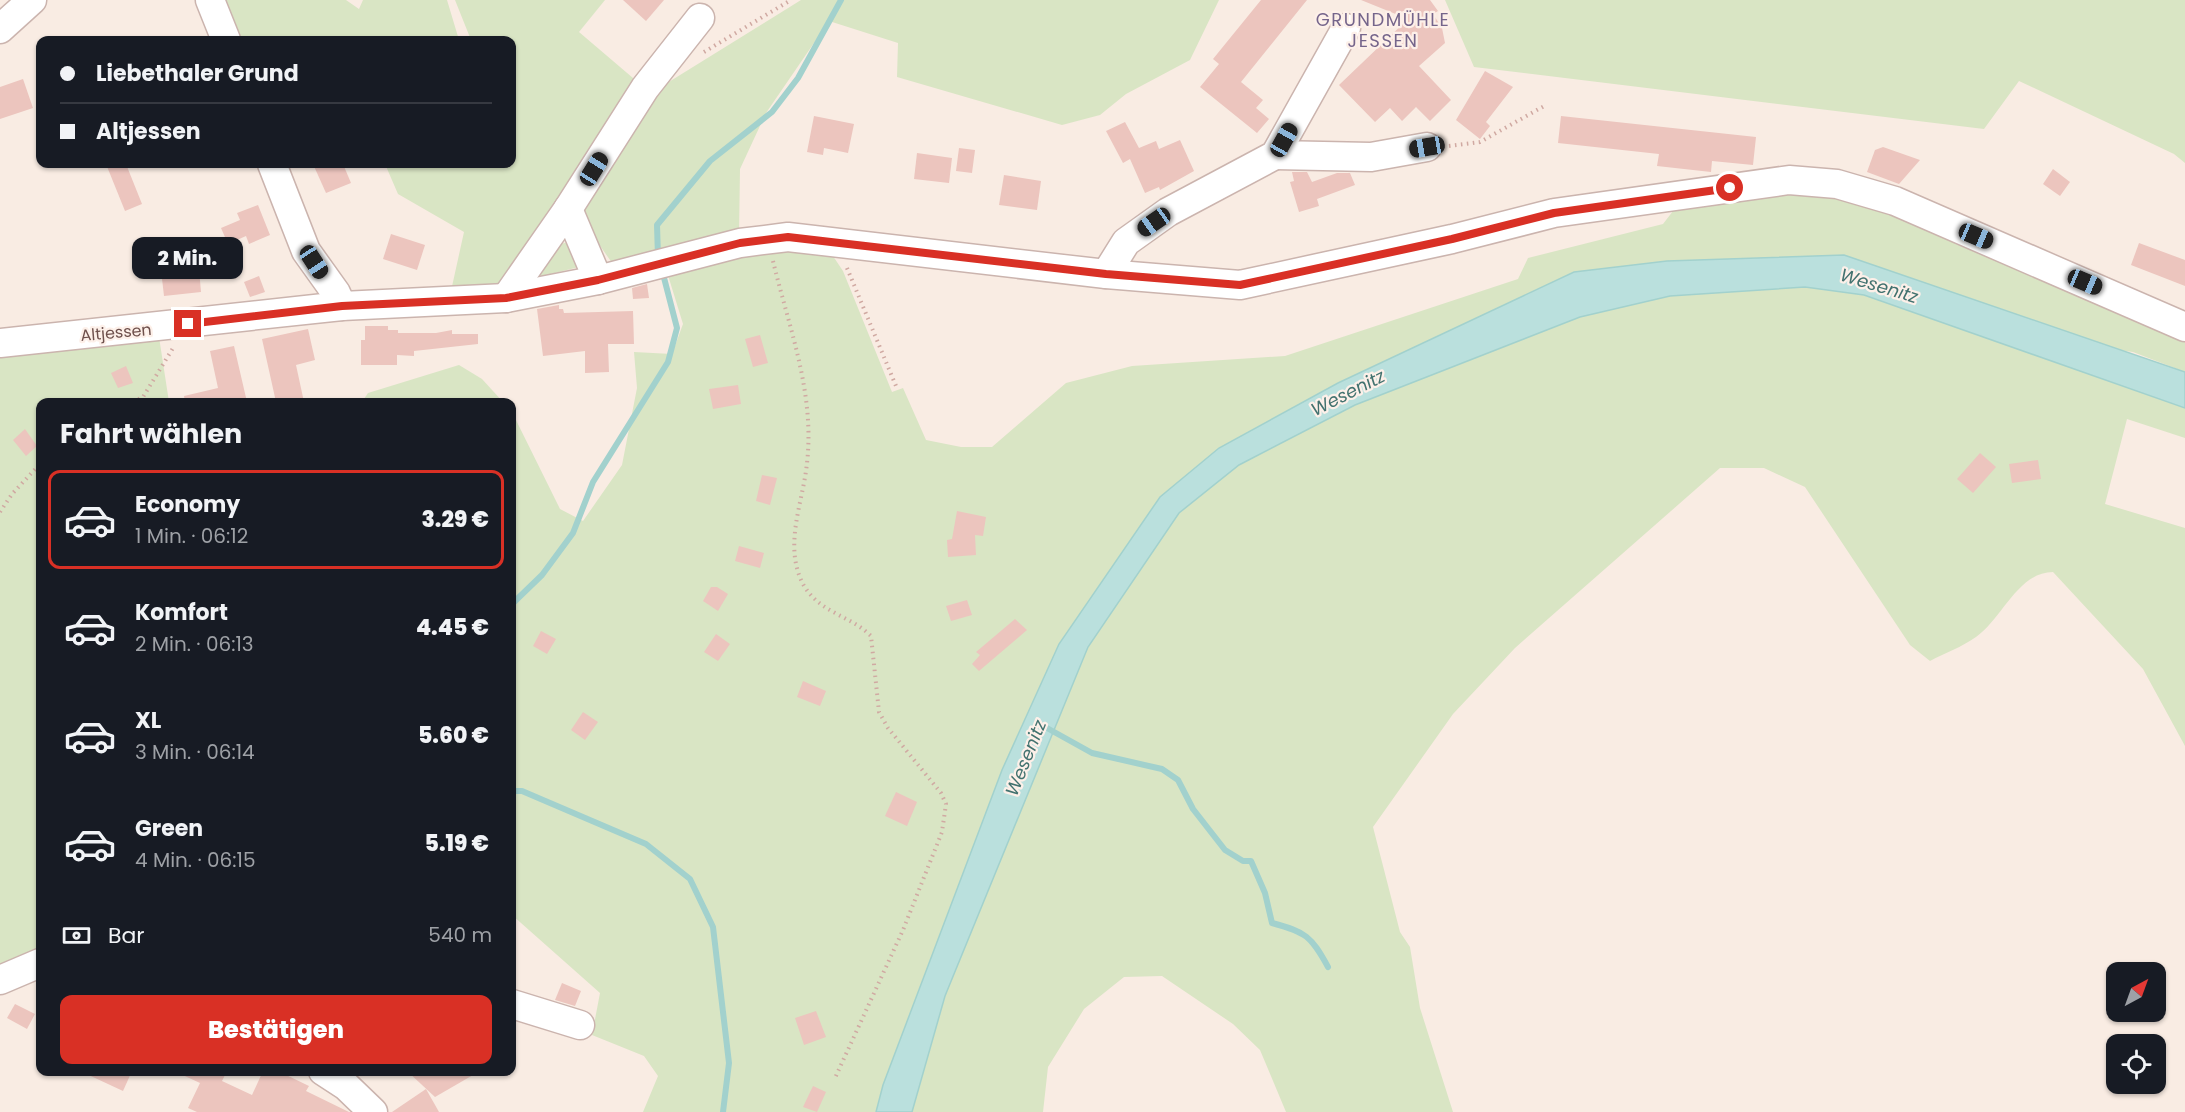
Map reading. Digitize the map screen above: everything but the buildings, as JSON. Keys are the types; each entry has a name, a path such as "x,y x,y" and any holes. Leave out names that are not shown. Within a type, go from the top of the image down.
{"street":[{"path":"210,0 224,36"},
{"path":"0,29 24,3"},
{"path":"506,298 568,209 645,88 700,18"},
{"path":"1275,154 1346,28"},
{"path":"1106,274 1126,242 1159,218 1275,154 1371,157 1427,147"},
{"path":"274,168 306,251 336,293 342,306"},
{"name":"Altjessen","path":"0,343 342,306 506,298 598,280 740,243 788,237 1106,274 1240,285 1441,242 1554,213 1653,197 1789,180 1837,184 1895,201 2185,327"},
{"path":"568,209 598,280"},
{"path":"0,980 36,965"},
{"path":"516,1005 580,1025"},
{"path":"331,1076 346,1086 373,1112"}],"path":[{"path":"703,53 791,0"},
{"path":"1427,147 1480,142 1511,122 1546,105"},
{"path":"769,240 808,407 807,466 794,523 797,568 813,598 825,609 863,628 871,636 879,712 888,728 941,793 946,804 942,832 903,930 835,1078"},
{"path":"836,242 896,386"},
{"path":"141,398 188,324"},
{"path":"0,512 12,494 36,468"}],"green space":[{"path":"217,0 346,0 359,9 363,0 447,0 458,36 230,36"},
{"path":"455,0 605,0 579,32 640,84 508,279 493,288 451,291 464,232 398,194 387,168 516,168 516,36 469,36"},
{"path":"801,0 1219,0 1190,60 1126,94 1100,115 1062,125 897,77 898,43 829,21 766,113 740,169 739,235 617,270 575,210 651,93"},
{"path":"1445,0 2185,0 2185,163 2174,154 2019,81 1984,129 1474,67"},
{"path":"1834,191 2185,337 2185,372 2133,352 1964,329 2185,408 2185,438 2127,419 2105,504 2185,528 2185,746 2143,669 2053,572 2041,574 2020,588 1976,637 1930,661 1910,645 1805,487 1764,468 1720,468 1515,648 1453,714 1373,827 1400,932 1410,947 1420,1008 1453,1112 1286,1112 1260,1050 1233,1024 1162,976 1124,977 1084,1009 1048,1067 1043,1112 643,1112 658,1076 644,1056 592,1035 600,993 516,919 516,420 560,509 583,521 622,465 637,388 634,352 672,354 683,324 667,272 775,248 829,250 843,271 892,392 903,388 926,440 961,447 992,447 1066,383 1132,366 1285,356 1518,279 1528,258 1663,224 1680,202"},
{"path":"575,240 579,267 526,280 547,248"},
{"path":"159,337 168,398 36,398 36,958 0,972 0,351"},
{"path":"459,365 482,379 499,398 365,398 368,393"}],"water":[{"name":"Wesenitz","path":"1844,255 2185,372 2185,408 1864,295 1805,287 1670,296 1580,317 1355,405 1239,465 1179,513 1088,647 945,996 912,1112 876,1112 883,1085 1002,770 1059,644 1160,497 1219,448 1338,383 1574,272 1667,261"}],"waterway":[{"path":"658,257 657,225 710,161 772,112 798,78 841,0"},
{"path":"516,600 542,575 573,533 593,482 668,362 677,328 662,270"},
{"name":"Wesenitz","path":"1047,728 1092,753 1162,769 1178,780 1193,809 1225,850 1243,861 1251,861 1265,893 1272,923 1293,929 1306,937 1317,948 1328,967"},
{"path":"516,791 522,791 646,844 690,879 713,927 729,1063 723,1112"}],"district":[{"name":"GRUNDMÜHLE JESSEN","path":"1383,30"}],"route":[{"path":"188,324 342,306 506,298 598,280 740,243 788,237 1106,274 1204,284 1240,285 1267,281 1452,239 1554,213 1653,197 1730,188"}]}
